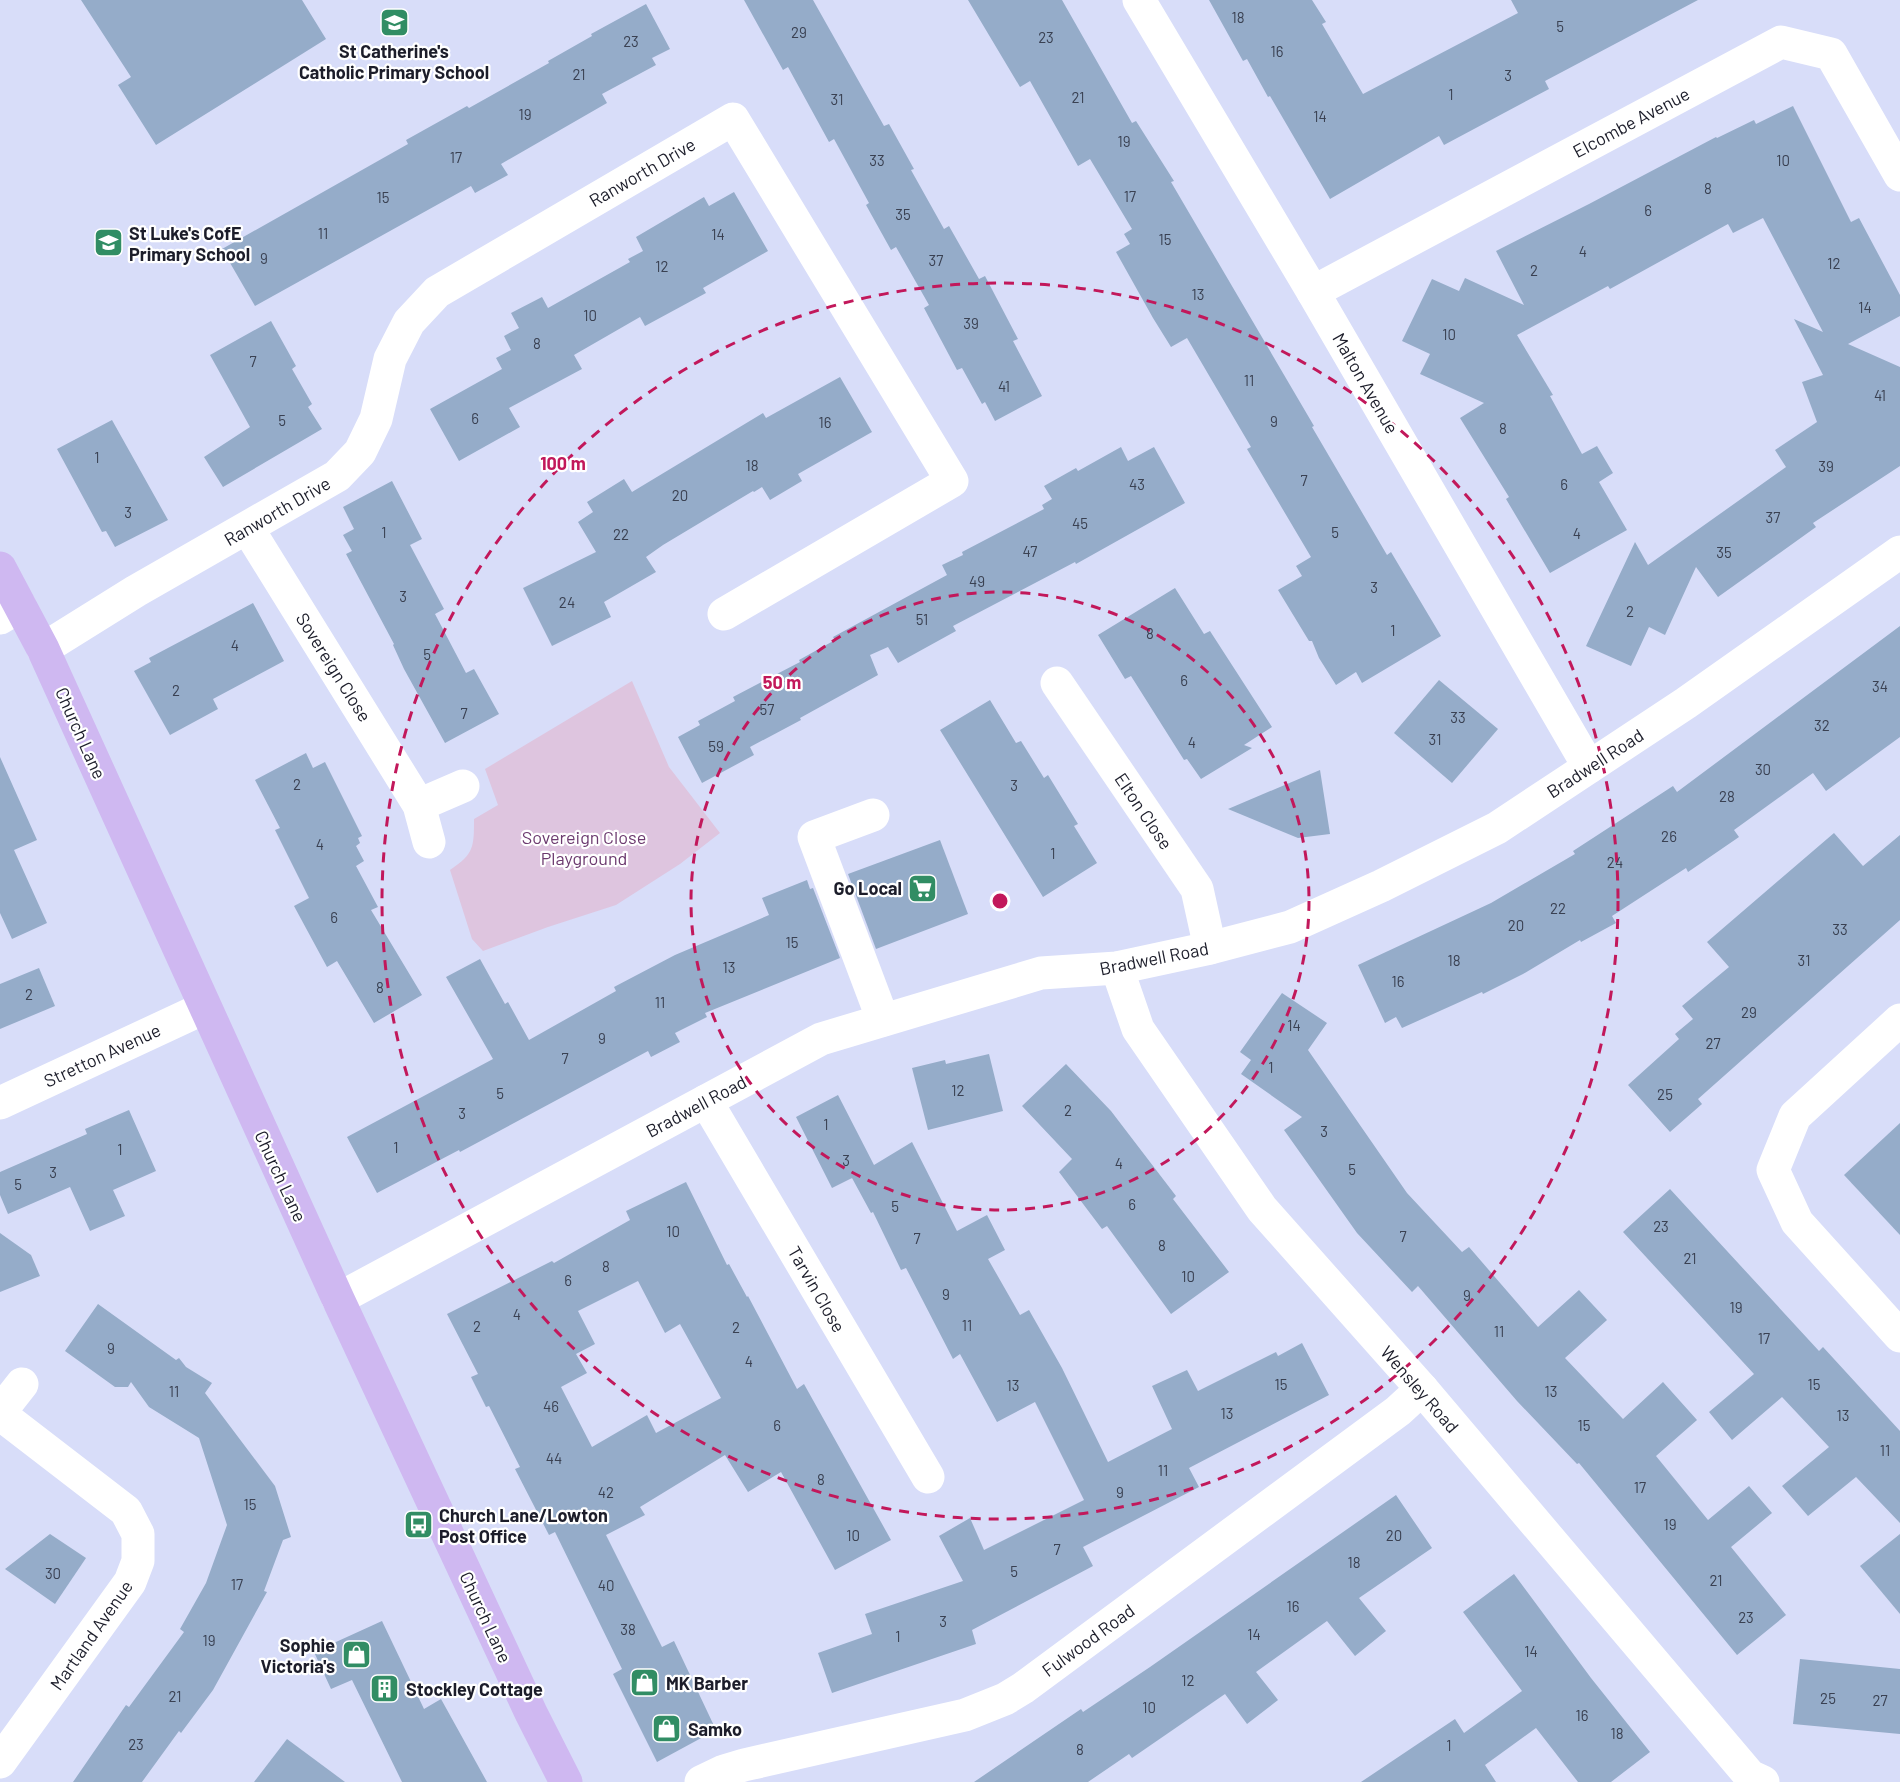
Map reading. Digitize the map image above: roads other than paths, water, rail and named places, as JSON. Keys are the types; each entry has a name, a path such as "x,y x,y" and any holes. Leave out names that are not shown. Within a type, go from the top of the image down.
{"main road":[{"name":"Church Lane","path":"0,568 10,612 43,649 338,1299 531,1713 566,1782"}],"street":[{"name":"Malton Avenue","path":"1139,0 1313,292 1589,767"},
{"name":"Elcombe Avenue","path":"1313,292 1781,42 1831,54 1900,175"},
{"name":"Ranworth Drive","path":"43,649 136,591 248,529 337,476 360,452 376,419 390,359 409,322 437,292 733,118 952,481 724,615"},
{"name":"Sovereign Close","path":"248,529 419,805 429,842"},
{"name":"Bradwell Road","path":"338,1299 821,1039 1041,973 1117,968 1210,948 1290,927 1381,886 1497,828 1686,704 1900,552"},
{"name":"Elton Close","path":"1057,683 1197,889 1210,948"},
{"path":"419,805 463,786"},
{"path":"873,815 814,837 883,1020"},
{"name":"Wensley Road","path":"1117,968 1138,1029 1262,1209 1422,1389 1751,1780"},
{"name":"Stretton Avenue","path":"0,1103 204,1008"},
{"path":"1900,1020 1795,1116 1773,1170 1797,1222 1900,1336"},
{"name":"Tarvin Close","path":"706,1101 928,1477"},
{"name":"Martland Avenue","path":"0,1762 130,1582 138,1561 138,1534 126,1511 0,1413 22,1384"},
{"name":"Fulwood Road","path":"701,1782 744,1765 965,1715 1005,1699 1398,1411 1422,1389"}],"place":[{"name":"St Catherine's Catholic Primary School","path":"394,22"},
{"name":"St Luke's CofE Primary School","path":"108,243"},
{"name":"Go Local","path":"923,888"},
{"name":"Church Lane/Lowton Post Office","path":"418,1525"},
{"name":"Sophie Victoria's","path":"356,1655"},
{"name":"MK Barber","path":"645,1683"},
{"name":"Stockley Cottage","path":"385,1689"},
{"name":"Samko","path":"667,1729"}],"park label":[{"name":"Sovereign Close Playground","path":"584,847"}]}
